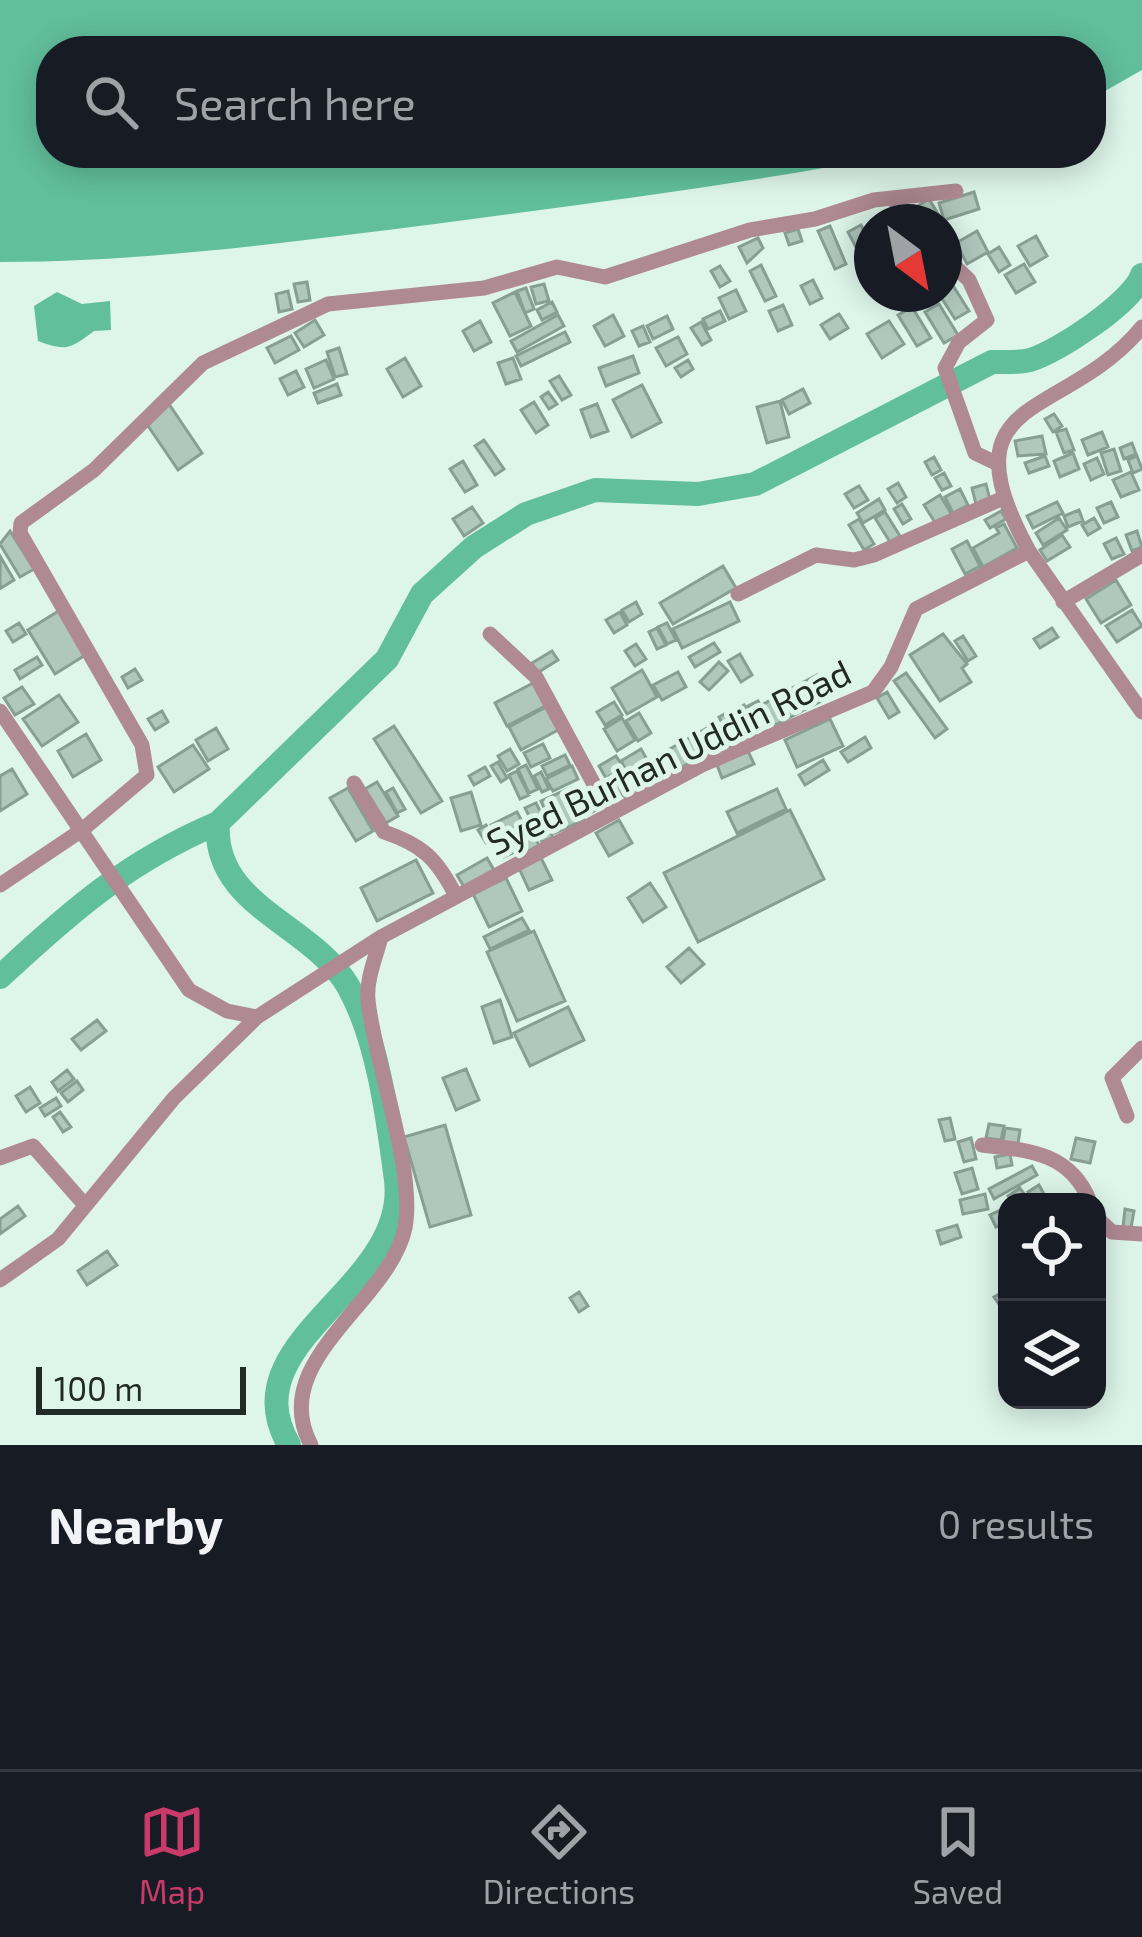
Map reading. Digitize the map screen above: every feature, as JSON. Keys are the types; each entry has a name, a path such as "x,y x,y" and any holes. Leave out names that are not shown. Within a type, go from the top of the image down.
{"street":[{"path":"0,885 82,830 147,775 142,746 20,533 21,523 94,470 203,363 328,304 484,288 557,267 604,277 750,230 956,191"},
{"path":"894,200 897,204"},
{"path":"962,273 986,320 959,342 945,368 975,454 995,463"},
{"path":"1142,326 1129,343 1026,413 1000,440 995,463 1001,499 1030,551 1142,712"},
{"path":"738,594 816,555 854,560 874,555 1001,499"},
{"name":"Syed Burhan Uddin Road","path":"0,1280 58,1239 174,1098 257,1017 376,940 704,764 873,692 891,667 916,609 1030,551"},
{"path":"1063,602 1142,555"},
{"path":"490,634 536,677 610,814"},
{"path":"0,711 190,990 227,1011 257,1017"},
{"path":"353,783 384,832 418,843 438,862 456,896"},
{"path":"311,1445 301,1405 313,1364 368,1297 404,1228 388,1085 367,997 376,940"},
{"path":"1127,1116 1112,1078 1142,1048"},
{"path":"982,1145 1033,1150 1070,1167 1085,1193"},
{"path":"0,1158 33,1146 84,1204"},
{"path":"1106,1226 1112,1232 1142,1234"}],"shaded area":[{"path":"0,0 1142,0 1142,70 1106,90 1106,36 36,36 36,168 820,168 326,238 164,255 0,262"},
{"path":"57,292 82,304 110,301 111,330 94,331 69,346 38,341 34,306"}],"building":[{"path":"974,192 979,209 962,214 962,204 939,203"},
{"path":"830,226 846,264 835,269 818,231"},
{"path":"798,229 802,241 789,245 785,233"},
{"path":"977,231 988,252 967,264 962,240"},
{"path":"1036,236 1047,256 1030,266 1018,246"},
{"path":"758,238 763,248 747,263 739,247"},
{"path":"999,247 1010,265 999,272 988,254"},
{"path":"1024,264 1035,282 1016,293 1005,275"},
{"path":"761,265 776,296 765,301 750,271"},
{"path":"720,266 730,281 720,287 711,271"},
{"path":"813,280 822,298 810,304 801,286"},
{"path":"307,282 310,300 298,302 294,284"},
{"path":"544,284 549,301 536,304 531,287"},
{"path":"526,288 534,309 525,313 517,291"},
{"path":"736,290 746,311 729,319 719,298"},
{"path":"288,291 292,309 279,312 276,294"},
{"path":"515,292 531,326 510,336 493,303"},
{"path":"962,300 969,311 955,319 951,312 962,312"},
{"path":"552,302 557,312 542,320 537,310"},
{"path":"783,305 792,325 778,331 769,311"},
{"path":"720,311 725,321 708,329 703,319"},
{"path":"915,312 931,338 917,346 898,315"},
{"path":"925,312 944,312 958,335 944,343"},
{"path":"839,314 848,328 830,339 821,325"},
{"path":"558,315 564,326 517,352 511,341"},
{"path":"613,315 624,336 605,346 594,326"},
{"path":"667,316 673,329 653,339 647,326"},
{"path":"315,320 324,335 304,347 295,333"},
{"path":"480,321 491,342 474,351 463,331"},
{"path":"889,321 904,344 882,358 867,334"},
{"path":"701,322 711,340 702,345 691,328"},
{"path":"643,326 650,342 639,346 632,331"},
{"path":"565,332 570,342 521,366 516,356"},
{"path":"291,336 299,350 275,363 267,348"},
{"path":"678,337 687,354 666,366 656,348"},
{"path":"339,348 347,374 335,377 327,352"},
{"path":"633,356 639,373 606,386 599,368"},
{"path":"405,358 421,386 403,397 387,369"},
{"path":"513,358 521,379 506,384 498,363"},
{"path":"326,360 334,379 314,388 306,369"},
{"path":"688,360 693,369 681,377 675,368"},
{"path":"296,371 304,387 288,395 280,379"},
{"path":"559,376 571,395 562,400 550,381"},
{"path":"337,384 341,395 318,403 314,393"},
{"path":"642,385 661,422 632,437 613,400"},
{"path":"803,389 810,403 789,414 782,400"},
{"path":"548,392 557,404 549,409 541,397"},
{"path":"780,401 789,437 767,443 757,407"},
{"path":"534,402 548,425 536,433 521,410"},
{"path":"169,404 202,453 178,470 144,420"},
{"path":"597,404 608,431 591,437 581,410"},
{"path":"1054,414 1062,426 1053,432 1045,419"},
{"path":"1066,429 1074,450 1064,453 1056,432"},
{"path":"1102,432 1108,447 1088,455 1082,440"},
{"path":"1042,436 1046,454 1018,456 1015,441"},
{"path":"484,440 504,469 495,475 475,446"},
{"path":"1132,443 1136,454 1124,459 1120,448"},
{"path":"1114,449 1121,471 1108,475 1101,453"},
{"path":"1073,453 1079,469 1060,477 1054,461"},
{"path":"1045,456 1049,466 1029,473 1025,463"},
{"path":"1137,456 1142,469 1133,473 1128,460"},
{"path":"934,457 941,470 932,475 925,462"},
{"path":"1097,458 1104,474 1091,480 1084,464"},
{"path":"463,461 477,485 465,492 450,469"},
{"path":"1131,472 1139,490 1121,497 1113,480"},
{"path":"944,473 951,486 942,490 935,478"},
{"path":"898,483 906,497 897,503 888,489"},
{"path":"986,484 990,500 976,504 972,488"},
{"path":"859,486 868,500 854,508 845,494"},
{"path":"960,489 968,505 953,513 945,497"},
{"path":"940,495 952,515 936,524 924,505"},
{"path":"879,499 885,510 863,523 857,513"},
{"path":"1057,502 1063,513 1033,528 1027,516"},
{"path":"1111,502 1118,517 1104,523 1097,508"},
{"path":"902,504 911,519 903,524 894,509"},
{"path":"472,507 483,523 464,536 453,519"},
{"path":"1079,510 1083,521 1068,527 1064,516"},
{"path":"1001,511 1006,519 990,528 985,520"},
{"path":"885,512 900,536 890,542 875,518"},
{"path":"1059,518 1067,530 1043,545 1036,533"},
{"path":"1094,518 1100,528 1088,535 1082,525"},
{"path":"859,519 874,544 864,550 849,525"},
{"path":"1004,524 1017,548 983,567 973,548 999,533 996,528"},
{"path":"10,531 34,569 20,577 0,544"},
{"path":"1137,531 1142,547 1132,551 1126,535"},
{"path":"1062,535 1070,547 1047,561 1040,550"},
{"path":"1116,538 1124,554 1112,559 1104,544"},
{"path":"967,541 980,566 965,574 952,549"},
{"path":"0,556 14,580 1,588 0,586"},
{"path":"723,566 736,588 673,624 660,603"},
{"path":"1116,580 1131,605 1101,623 1086,599"},
{"path":"636,602 642,614 629,622 622,610"},
{"path":"730,602 739,621 682,648 673,629"},
{"path":"60,610 87,654 55,674 28,630"},
{"path":"1132,610 1142,626 1117,642 1106,626"},
{"path":"620,612 627,625 614,633 606,620"},
{"path":"19,623 26,634 13,642 6,631"},
{"path":"667,623 676,640 667,644 658,627"},
{"path":"657,628 666,645 657,649 649,632"},
{"path":"1052,628 1058,637 1040,648 1034,639"},
{"path":"943,634 967,664 962,668 971,682 940,701 910,655"},
{"path":"963,636 976,656 968,661 955,641"},
{"path":"714,643 720,652 695,667 689,657"},
{"path":"636,644 646,659 635,666 625,651"},
{"path":"552,651 558,660 537,673 532,663"},
{"path":"740,654 752,675 741,682 728,661"},
{"path":"37,657 42,665 20,679 15,670"},
{"path":"719,662 728,671 709,690 700,682"},
{"path":"135,669 142,680 128,688 122,677"},
{"path":"642,670 657,697 627,714 612,688"},
{"path":"678,672 686,687 662,700 653,685"},
{"path":"906,673 947,729 935,738 894,681"},
{"path":"817,675 829,697 810,707 798,685"},
{"path":"535,682 547,705 507,726 495,703"},
{"path":"22,687 34,704 15,715 4,698"},
{"path":"794,687 806,709 787,719 775,697"},
{"path":"887,692 899,712 889,718 877,698"},
{"path":"59,695 78,722 42,746 23,719"},
{"path":"772,699 783,721 773,726 762,705"},
{"path":"758,701 769,722 758,728 748,706"},
{"path":"614,702 622,715 605,725 597,712"},
{"path":"744,705 756,731 746,736 733,711"},
{"path":"548,706 560,729 521,750 509,727"},
{"path":"162,711 168,722 155,730 148,719"},
{"path":"730,711 743,737 732,742 719,717"},
{"path":"639,713 651,733 638,741 626,721"},
{"path":"622,718 635,740 617,751 604,729"},
{"path":"830,719 843,746 797,767 785,740"},
{"path":"716,723 726,742 661,779 650,760"},
{"path":"394,726 442,801 421,813 374,739"},
{"path":"216,728 228,749 208,761 196,740"},
{"path":"86,734 101,760 73,777 58,751"},
{"path":"865,737 871,748 848,762 841,752"},
{"path":"543,744 550,758 531,767 524,753"},
{"path":"193,745 209,769 174,792 158,767"},
{"path":"510,749 519,764 507,771 498,756"},
{"path":"641,749 649,763 629,775 621,761"},
{"path":"748,751 754,764 722,778 717,765"},
{"path":"565,755 570,765 547,776 542,766"},
{"path":"616,756 624,768 606,778 599,766"},
{"path":"823,760 829,770 805,785 799,775"},
{"path":"498,762 507,778 501,782 491,766"},
{"path":"526,765 538,789 529,793 518,769"},
{"path":"572,766 578,779 553,791 546,779"},
{"path":"650,766 658,779 637,792 629,778"},
{"path":"485,767 490,776 474,785 469,776"},
{"path":"12,769 27,794 0,811 0,776"},
{"path":"517,771 529,795 520,799 509,775"},
{"path":"541,772 549,789 542,792 534,776"},
{"path":"622,773 633,792 625,797 608,781"},
{"path":"377,782 398,816 386,823 365,789"},
{"path":"348,788 373,831 356,841 330,798"},
{"path":"393,788 405,809 397,813 386,792"},
{"path":"570,788 584,820 555,833 541,801"},
{"path":"593,789 603,806 587,815 577,798"},
{"path":"777,789 786,809 737,833 727,812"},
{"path":"471,792 481,825 461,831 451,798"},
{"path":"536,803 553,837 542,842 525,808"},
{"path":"790,810 824,879 698,942 664,873"},
{"path":"517,812 523,823 496,836 491,825"},
{"path":"619,820 632,843 609,856 596,833"},
{"path":"526,822 539,845 527,852 513,828"},
{"path":"486,825 494,838 486,843 478,830"},
{"path":"513,837 519,850 504,857 498,845"},
{"path":"487,858 494,870 464,887 457,875"},
{"path":"541,858 552,880 529,890 519,868"},
{"path":"416,860 433,893 377,921 361,888"},
{"path":"506,878 522,911 489,927 473,894"},
{"path":"650,883 666,907 643,922 628,898"},
{"path":"522,918 529,930 490,949 484,937"},
{"path":"534,931 565,1001 517,1021 487,952"},
{"path":"689,948 704,964 681,983 667,967"},
{"path":"500,1000 512,1037 494,1043 482,1007"},
{"path":"568,1007 584,1040 530,1066 514,1033"},
{"path":"97,1020 106,1031 81,1050 72,1039"},
{"path":"466,1069 479,1100 456,1110 443,1078"},
{"path":"67,1070 74,1079 58,1091 52,1082"},
{"path":"77,1081 83,1090 68,1102 61,1093"},
{"path":"30,1087 40,1103 26,1112 16,1096"},
{"path":"56,1098 61,1106 45,1116 40,1108"},
{"path":"60,1112 71,1127 63,1132 53,1117"},
{"path":"950,1118 955,1139 945,1141 939,1120"},
{"path":"989,1124 1004,1126 1001,1140 986,1138"},
{"path":"445,1125 471,1215 430,1227 404,1137"},
{"path":"1005,1128 1020,1130 1018,1144 1003,1142"},
{"path":"971,1138 976,1159 964,1162 958,1142"},
{"path":"1076,1138 1095,1142 1090,1163 1071,1159"},
{"path":"1010,1154 1012,1165 997,1168 995,1157"},
{"path":"1032,1166 1037,1175 994,1199 989,1189"},
{"path":"972,1168 978,1189 962,1194 955,1173"},
{"path":"985,1194 988,1209 963,1214 960,1200"},
{"path":"18,1206 25,1216 0,1234 0,1219"},
{"path":"1125,1209 1134,1211 1131,1228 1123,1227"},
{"path":"957,1225 961,1237 941,1244 937,1231"},
{"path":"107,1251 117,1265 87,1285 78,1271"},
{"path":"579,1292 588,1306 579,1312 570,1298"}],"waterway":[{"path":"289,1445 277,1408 282,1375 299,1344 376,1253 393,1218 396,1180 374,1055 348,986 312,946 247,895 231,875 220,851 218,823 387,659 422,594 474,547 526,514 595,490 698,494 755,484 992,362 1030,360 1058,347 1110,312 1142,275"},
{"path":"0,977 51,930 128,871 218,823"}]}
